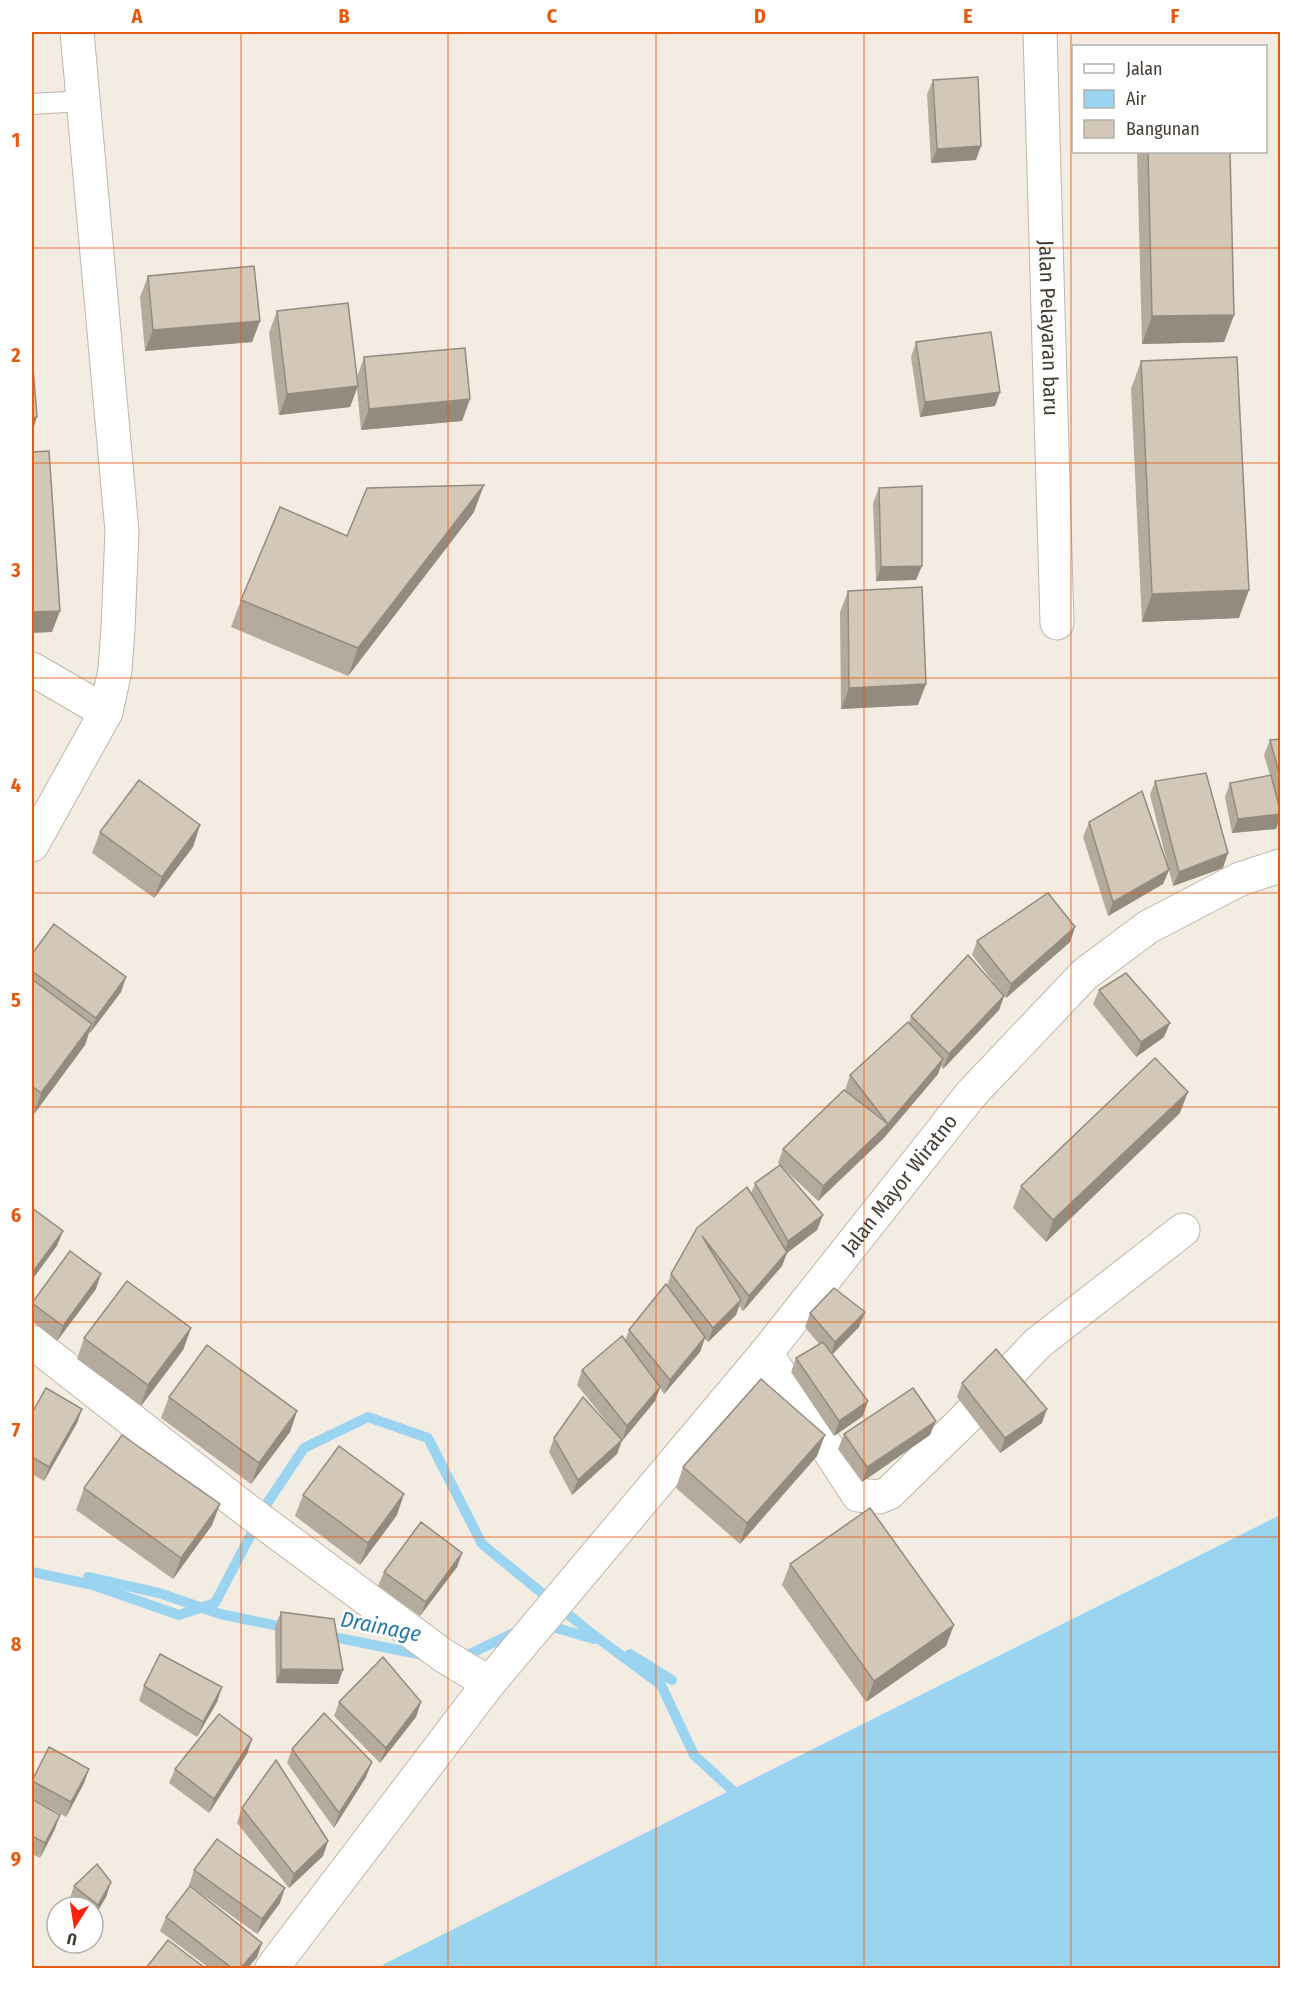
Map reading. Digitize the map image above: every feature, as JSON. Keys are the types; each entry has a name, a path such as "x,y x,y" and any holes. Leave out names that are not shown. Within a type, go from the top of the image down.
{"street":[{"path":"32,845 106,712 115,670 122,531 77,32"},
{"name":"Jalan Pelayaran baru","path":"1040,32 1057,622"},
{"path":"32,669 106,712"},
{"name":"Jalan Mayor Wiratno","path":"272,1968 489,1683 766,1353 972,1093 1085,974 1148,927 1240,879 1281,866"},
{"path":"766,1353 858,1495 879,1497 889,1493 1038,1343 1183,1230"},
{"path":"32,1342 244,1508 444,1656 489,1683"}],"lane":[{"path":"32,104 84,101"}],"water":[{"path":"1280,1515 1280,1968 381,1968 384,1964"}],"building":[{"path":"978,77 981,146 937,149 933,80"},
{"path":"1148,153 1230,153 1234,315 1152,316"},
{"path":"254,266 260,321 153,330 148,276"},
{"path":"348,303 358,386 287,394 277,311"},
{"path":"991,332 1000,392 925,402 916,342"},
{"path":"465,348 470,399 369,409 364,357"},
{"path":"32,355 37,417 32,418"},
{"path":"1237,357 1249,590 1152,594 1141,361"},
{"path":"49,451 60,611 32,612 32,452"},
{"path":"484,485 358,648 241,600 280,507 347,536 367,488"},
{"path":"922,486 922,566 881,567 879,488"},
{"path":"922,587 926,684 849,688 848,591"},
{"path":"1281,739 1281,780 1270,740"},
{"path":"1206,773 1228,853 1179,872 1155,781"},
{"path":"1271,775 1281,814 1238,819 1230,783"},
{"path":"139,780 200,825 162,877 100,832"},
{"path":"1142,791 1169,870 1113,902 1089,822"},
{"path":"1048,893 1075,927 1011,984 977,941"},
{"path":"54,924 126,977 96,1018 32,971 32,954"},
{"path":"968,955 1004,996 949,1054 911,1016"},
{"path":"1126,973 1170,1023 1141,1042 1099,990"},
{"path":"33,980 92,1024 41,1093 32,1086"},
{"path":"908,1022 943,1059 888,1124 850,1075"},
{"path":"1155,1058 1188,1092 1053,1220 1021,1186"},
{"path":"844,1090 888,1124 823,1186 783,1149"},
{"path":"780,1165 823,1215 788,1241 755,1183"},
{"path":"747,1187 787,1252 749,1296 702,1236 741,1300 713,1328 671,1274 697,1228"},
{"path":"32,1208 63,1231 32,1273"},
{"path":"70,1251 101,1274 63,1326 32,1303"},
{"path":"127,1281 191,1328 148,1385 84,1338"},
{"path":"666,1284 705,1337 670,1380 629,1330"},
{"path":"834,1288 865,1312 835,1342 810,1313"},
{"path":"622,1336 660,1387 627,1426 582,1370"},
{"path":"823,1342 868,1401 839,1421 796,1358"},
{"path":"207,1345 297,1411 259,1463 169,1397"},
{"path":"996,1349 1047,1409 1005,1438 962,1383"},
{"path":"761,1379 825,1435 747,1523 683,1467"},
{"path":"46,1388 82,1409 49,1467 32,1457 32,1413"},
{"path":"913,1388 936,1421 867,1467 844,1434"},
{"path":"583,1397 622,1440 578,1480 554,1438"},
{"path":"122,1435 220,1504 181,1558 84,1488"},
{"path":"339,1446 404,1494 368,1543 303,1495"},
{"path":"870,1508 954,1625 874,1681 790,1564"},
{"path":"421,1522 462,1553 426,1602 384,1572"},
{"path":"281,1612 334,1619 343,1670 281,1669"},
{"path":"160,1654 222,1687 203,1722 144,1686"},
{"path":"383,1657 421,1702 386,1748 339,1702"},
{"path":"324,1713 372,1762 339,1813 292,1749"},
{"path":"219,1714 252,1739 214,1799 175,1769"},
{"path":"49,1747 89,1769 71,1802 32,1781"},
{"path":"276,1760 328,1841 294,1874 242,1808"},
{"path":"32,1799 60,1815 45,1843 32,1836"},
{"path":"217,1839 285,1888 262,1919 194,1870"},
{"path":"97,1864 111,1882 104,1895 85,1895 74,1886"},
{"path":"190,1886 262,1943 241,1968 232,1968 166,1917"},
{"path":"168,1940 205,1968 146,1968"}],"waterway":[{"path":"32,1572 93,1585 179,1615 215,1603 268,1502 304,1448 368,1417 428,1438 482,1544 591,1633 661,1685 694,1755 742,1799"},
{"name":"Drainage","path":"88,1577 159,1593 220,1614 288,1628"},
{"name":"Drainage","path":"543,1624 594,1639"},
{"name":"Drainage","path":"459,1659 518,1631"},
{"name":"Drainage","path":"324,1635 423,1655"},
{"name":"Drainage","path":"630,1654 672,1680"}]}
